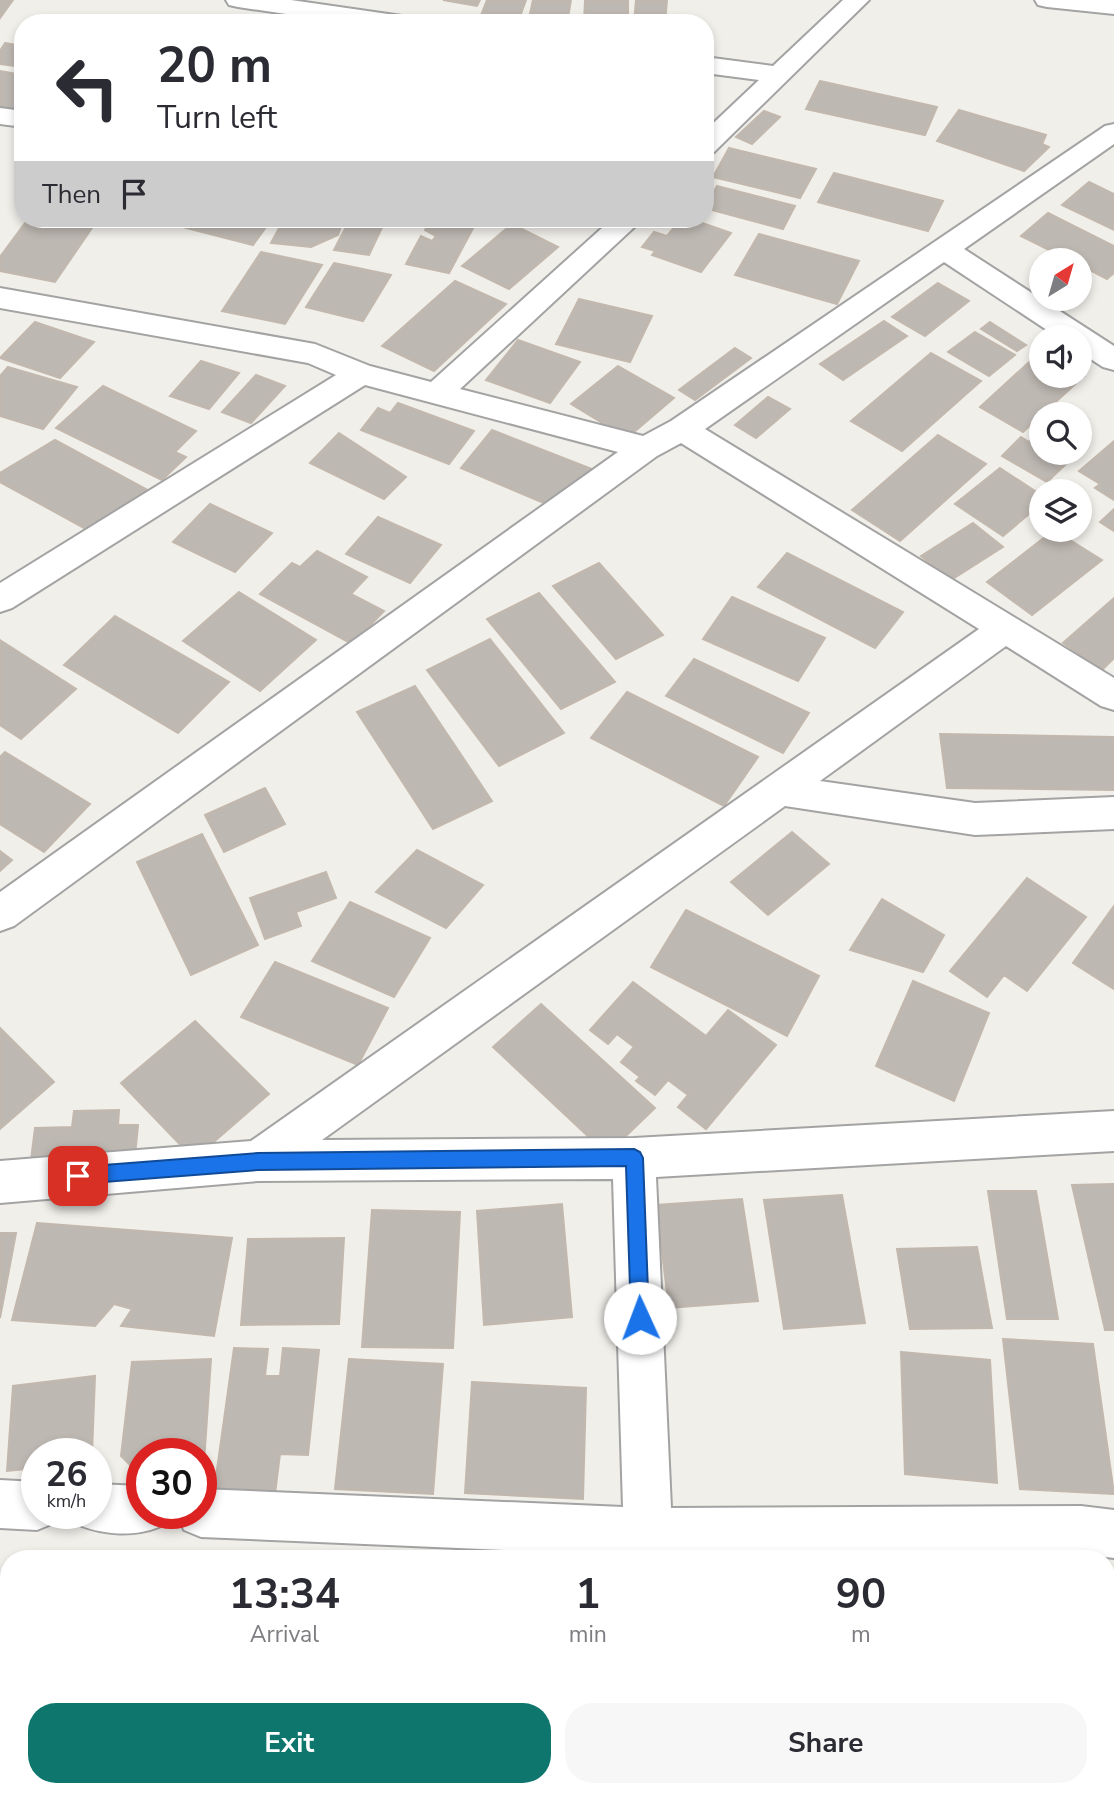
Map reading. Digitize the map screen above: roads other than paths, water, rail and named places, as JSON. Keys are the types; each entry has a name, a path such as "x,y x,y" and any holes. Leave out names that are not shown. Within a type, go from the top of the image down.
{"street":[{"path":"238,0 267,14"},
{"path":"714,137 857,0"},
{"path":"1047,0 1114,7"},
{"path":"714,66 779,75"},
{"path":"0,914 646,448 682,429 1114,132"},
{"path":"436,394 619,228"},
{"path":"946,250 1114,360"},
{"path":"0,317 13,300 315,354 361,374 646,448"},
{"path":"0,598 361,374"},
{"path":"682,429 1114,696"},
{"path":"258,1161 1005,629"},
{"path":"781,790 975,819 1114,813"},
{"path":"0,1182 258,1161 634,1158 1114,1131"},
{"path":"634,1158 648,1532"},
{"path":"0,1504 21,1505"},
{"path":"217,1514 648,1532 1093,1541"}]}
